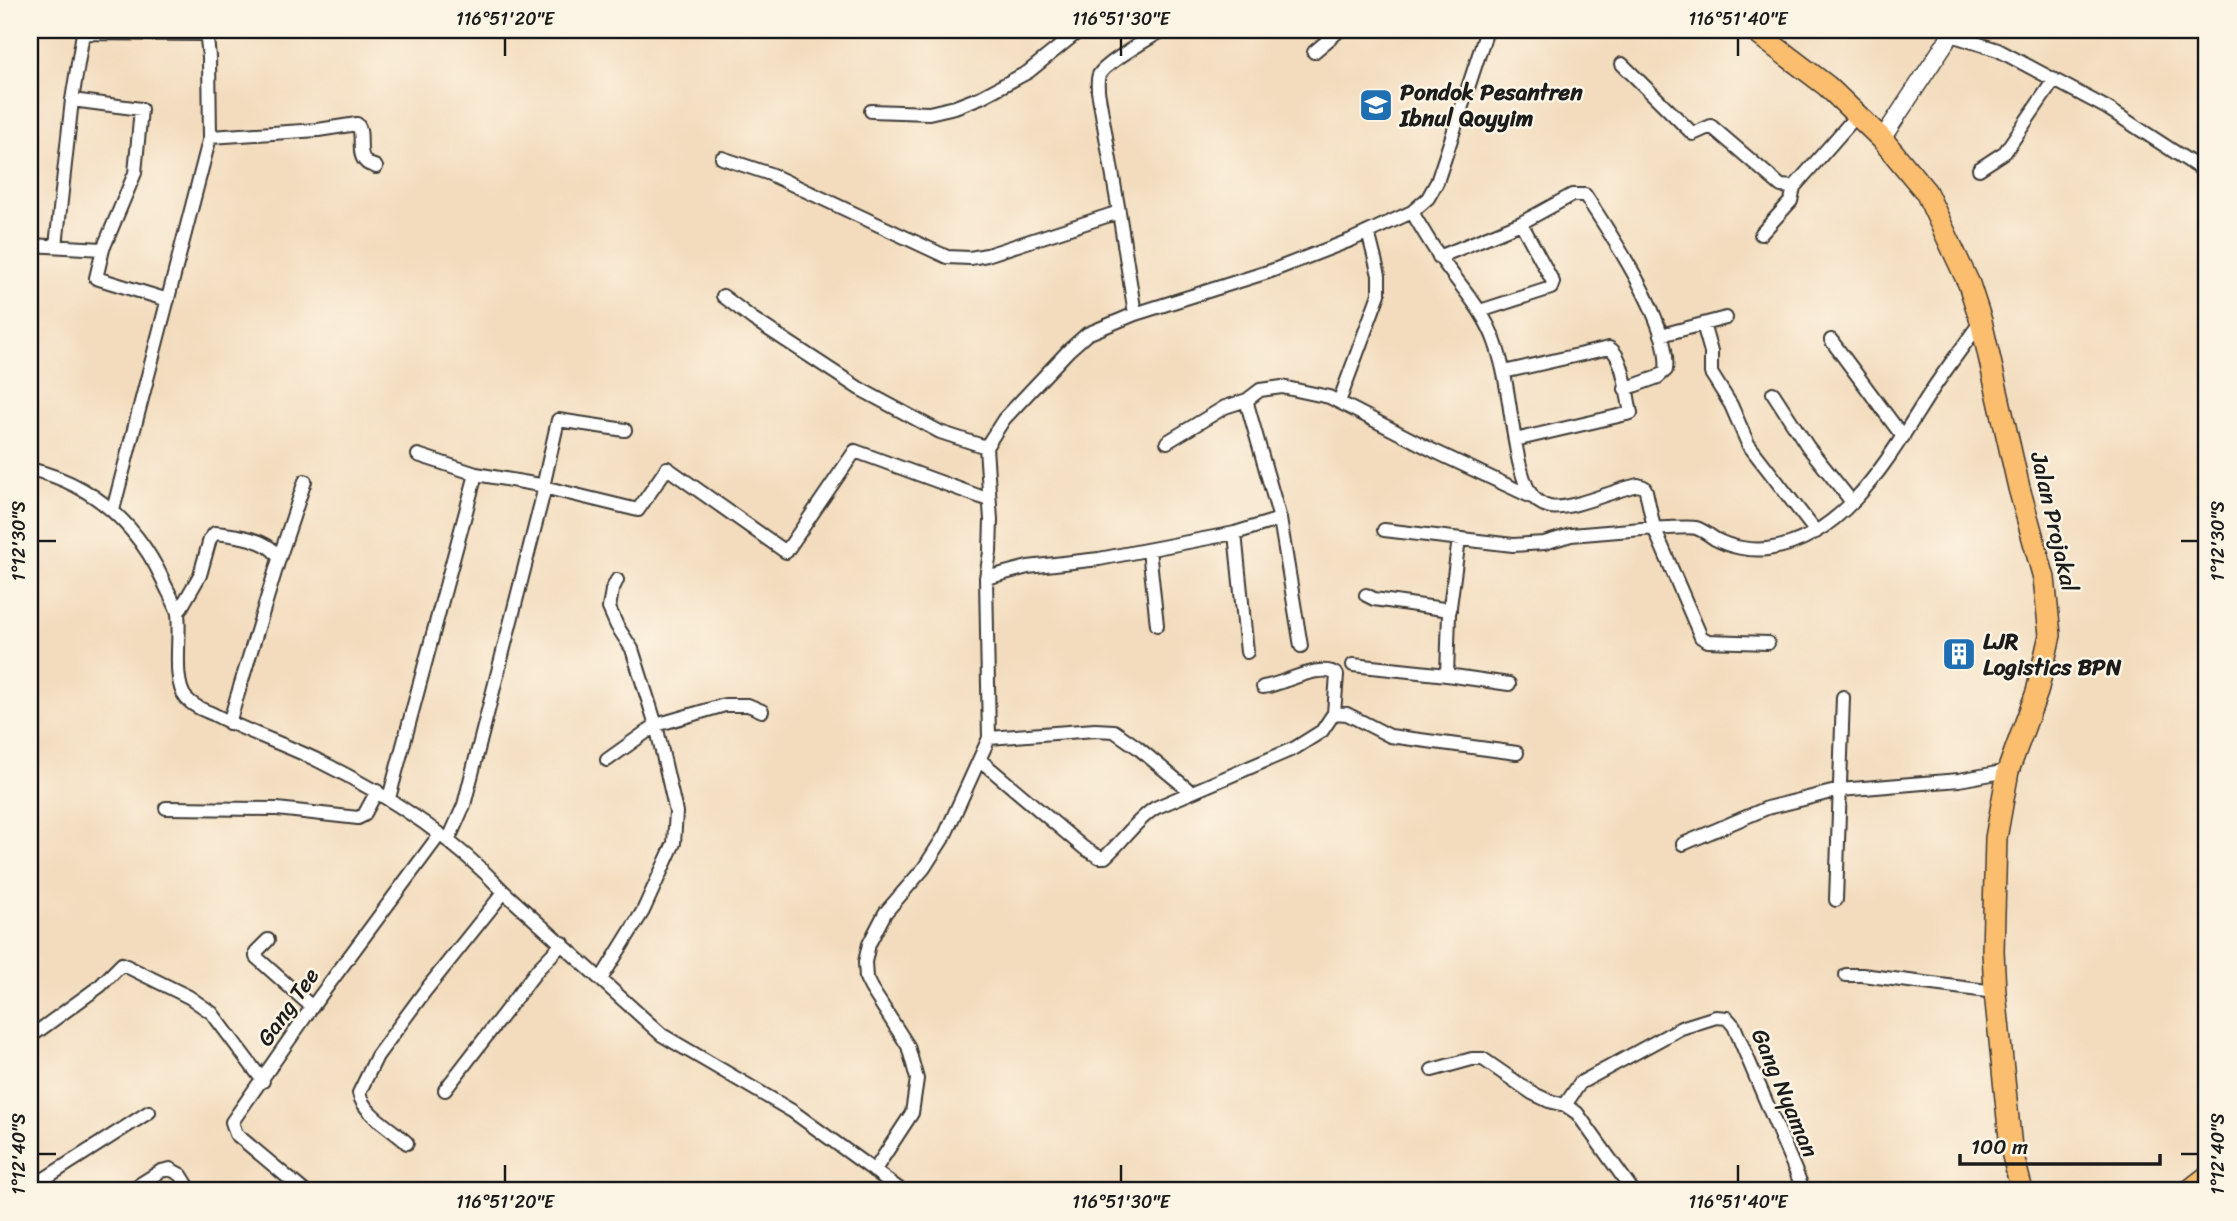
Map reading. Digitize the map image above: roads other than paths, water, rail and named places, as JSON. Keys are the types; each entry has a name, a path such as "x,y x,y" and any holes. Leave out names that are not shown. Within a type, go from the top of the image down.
{"main road":[{"name":"Jalan Projakal","path":"1753,30 1827,86 1882,139 1926,192 1969,284 1982,321 2019,488 2044,578 2050,635 2037,692 2008,771 1996,838 1993,951 1995,992 2011,1148 2022,1191"},
{"path":"2189,1191 2207,1177"}],"street":[{"path":"871,111 929,113 981,97 1028,72 1080,30"},
{"path":"1135,314 1098,78 1100,72 1113,62 1163,30"},
{"path":"1314,52 1340,30"},
{"path":"874,1171 912,1113 916,1079 908,1046 866,978 865,962 869,944 885,913 924,868 945,835 989,738 986,578 990,552 986,447 1004,419 1087,334 1135,314 1271,271 1368,233 1412,212 1429,198 1437,183 1487,30"},
{"path":"56,246 72,100 83,33 206,32 211,138 113,510"},
{"path":"1882,139 1953,32 1998,50 2107,108 2207,173"},
{"path":"1622,64 1693,134 1710,126 1781,186 1794,187"},
{"path":"1979,169 2005,152 2054,80"},
{"path":"72,100 141,109 135,173 103,249 96,278 168,299"},
{"path":"1761,234 1791,201 1794,187 1857,116"},
{"path":"211,138 318,130 357,124 361,132 363,158 365,162 376,167"},
{"path":"722,158 770,174 947,257 970,258 987,255 1119,212"},
{"path":"1439,257 1521,223 1572,195 1585,195 1640,288 1661,335 1667,361 1666,370 1658,377 1625,389"},
{"path":"1412,212 1439,257 1479,310 1495,340 1504,372 1524,482 1532,497"},
{"path":"1479,310 1550,288 1552,285 1553,282 1521,223"},
{"path":"1339,402 1379,294 1379,275 1368,233"},
{"path":"30,245 103,249"},
{"path":"723,296 860,389 940,432 986,447"},
{"path":"1661,335 1726,318"},
{"path":"1384,530 1513,545 1544,543 1571,534 1692,527 1731,547 1766,550 1798,542 1816,532 1852,502 1888,460 1935,386 1982,321"},
{"path":"1703,324 1711,352 1711,373 1731,405 1748,444 1816,532"},
{"path":"1830,340 1903,437"},
{"path":"1504,372 1609,348 1615,351 1620,360 1631,413 1515,440"},
{"path":"1167,442 1224,407 1247,400 1260,390 1282,387 1329,397 1550,507 1565,506 1638,485 1644,487 1654,528 1700,638 1708,641 1768,643"},
{"path":"1773,393 1808,447 1852,502"},
{"path":"1247,400 1280,519 1301,646"},
{"name":"Gang Tee","path":"304,1191 233,1129 232,1122 312,1007 444,837 464,805 558,420 625,430"},
{"path":"418,455 476,474 638,510 667,467 786,552 855,450 989,500"},
{"path":"30,469 75,487 113,510 151,555 178,612 180,683 184,696 194,705 229,723 317,760 383,794 444,837 662,1035 792,1111 902,1191"},
{"path":"166,808 277,809 358,818 364,815 383,794 476,474"},
{"path":"229,723 304,481"},
{"path":"986,578 1028,567 1099,559 1236,533 1280,519"},
{"path":"178,612 201,575 210,539 215,533 268,545 275,550 279,559"},
{"path":"1236,533 1247,652"},
{"path":"1447,675 1450,610 1459,539"},
{"path":"1149,550 1157,625"},
{"path":"601,979 643,911 674,842 676,812 656,725 632,649 611,614 610,598 617,580"},
{"path":"1366,595 1374,599 1450,610"},
{"path":"1353,665 1508,684"},
{"path":"980,760 1084,848 1099,857 1105,857 1121,843 1140,818 1155,808 1295,748 1322,731 1334,713 1337,675 1334,672 1316,672 1263,687"},
{"path":"1836,900 1843,697"},
{"path":"607,760 656,725 725,705 748,705 762,711"},
{"path":"1334,713 1347,714 1390,736 1517,753"},
{"path":"989,738 1094,730 1114,731 1191,792"},
{"path":"1683,844 1767,808 1840,790 1959,780 2008,771"},
{"path":"407,1143 367,1108 359,1093 377,1056 504,892"},
{"path":"268,940 256,952 256,957 312,1007"},
{"path":"445,1090 538,969 563,943"},
{"path":"30,1037 100,986 122,964 189,997 212,1013 263,1081"},
{"path":"1846,975 1995,992"},
{"name":"Gang Nyaman","path":"1565,1105 1580,1083 1636,1052 1681,1028 1716,1017 1727,1018 1734,1026 1804,1191"},
{"path":"1433,1070 1472,1059 1483,1059 1532,1093 1565,1105 1577,1114 1633,1191"},
{"path":"30,1188 149,1112"},
{"path":"129,1191 161,1171 170,1169 181,1175 191,1191"}],"place":[{"name":"Pondok Pesantren Ibnul Qoyyim","path":"1376,105"},
{"name":"LJR Logistics BPN","path":"1959,654"}]}
